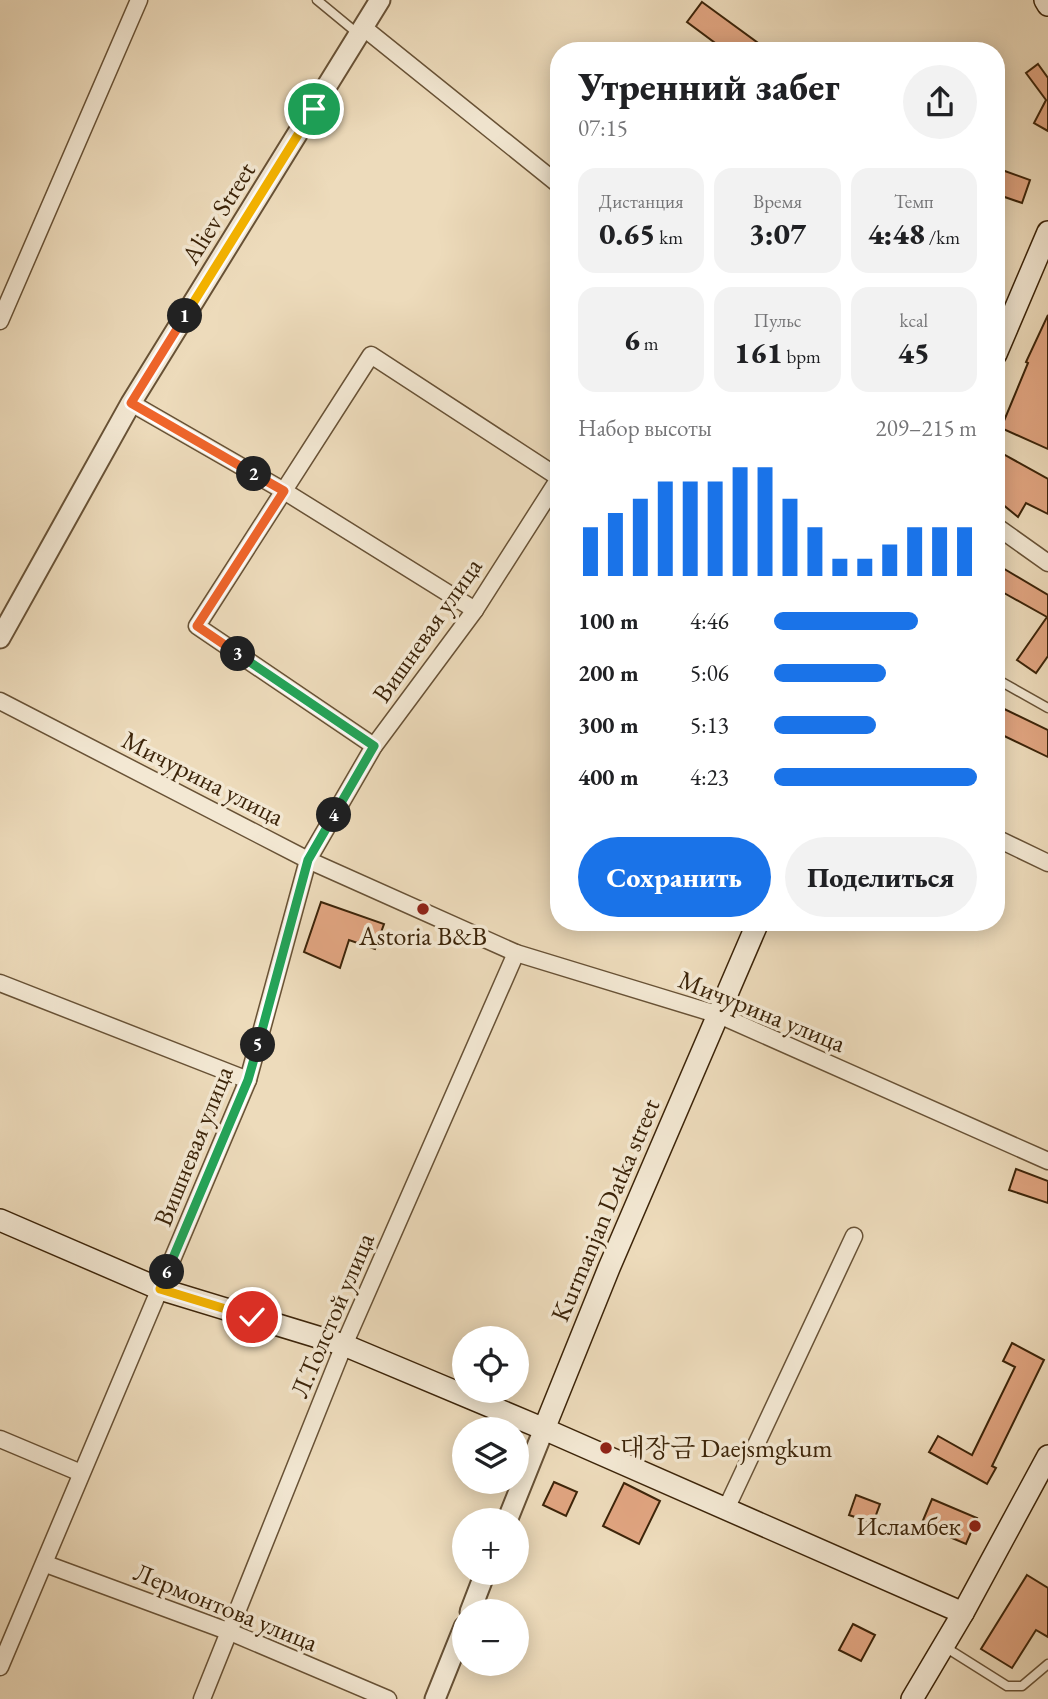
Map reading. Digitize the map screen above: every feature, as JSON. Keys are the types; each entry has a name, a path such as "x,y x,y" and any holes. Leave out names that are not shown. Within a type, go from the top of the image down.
{"main road":[{"path":"1045,0 1048,5"},
{"path":"1005,333 1048,232"},
{"name":"Kurmanjan Datka street","path":"544,1429 609,1268 754,931"},
{"path":"0,1220 160,1289 344,1345 544,1429 963,1613"},
{"path":"912,1699 963,1613 1048,1456"}],"street":[{"path":"0,321 139,0"},
{"name":"Aliev Street","path":"0,638 131,403 380,0"},
{"path":"362,32 550,178"},
{"path":"374,746 197,626 371,355 550,474"},
{"path":"131,403 284,491 475,610"},
{"name":"Вишневая улица","path":"0,1667 4,1644 46,1563 81,1473 248,1080 308,860 374,746 475,610 550,492"},
{"path":"1005,532 1048,563"},
{"name":"Мичурина улица","path":"0,701 308,860 516,953 719,1015 1048,1161"},
{"path":"1005,842 1048,863"},
{"name":"Л.Толстой улица","path":"202,1699 344,1345 516,953"},
{"path":"0,983 248,1080"},
{"path":"726,1509 854,1236"},
{"name":"Kurmanjan Datka street","path":"512,1508 544,1429"},
{"path":"0,1439 81,1473"},
{"name":"Лермонтова улица","path":"46,1563 230,1632 388,1699"},
{"path":"435,1699 452,1657"}],"lane":[{"path":"317,0 362,32"},
{"path":"1005,684 1046,707 1048,697"},
{"path":"942,1646 1007,1686 1023,1686 1048,1664"}],"building":[{"path":"702,2 757,42 714,42 687,22"},
{"path":"1038,64 1048,78 1048,131 1034,123 1046,100 1026,73"},
{"path":"1005,171 1030,180 1022,203 1005,197"},
{"path":"1048,315 1048,449 1005,430 1005,418 1028,363 1026,362"},
{"path":"1005,455 1048,479 1048,514 1026,503 1018,517 1005,506"},
{"path":"1005,569 1048,595 1048,656 1036,673 1017,660 1047,617 1005,594"},
{"path":"1005,709 1048,730 1048,757 1005,736"},
{"path":"321,902 384,924 375,949 349,940 340,968 304,952"},
{"path":"1016,1169 1048,1181 1048,1203 1009,1190"},
{"path":"1012,1343 1044,1360 992,1466 996,1468 987,1484 929,1452 938,1436 972,1455 1015,1367 1003,1361"},
{"path":"554,1482 577,1492 566,1516 543,1505"},
{"path":"624,1483 660,1501 639,1544 603,1526"},
{"path":"856,1495 880,1504 873,1523 849,1515"},
{"path":"932,1499 977,1518 966,1544 921,1525"},
{"path":"1027,1575 1048,1588 1048,1637 1036,1630 1012,1668 981,1649"},
{"path":"853,1624 875,1635 861,1661 839,1650"}],"place":[{"name":"Astoria B&B","path":"423,909"},
{"name":"대장금 Daejsmgkum","path":"606,1448"},
{"name":"Исламбек","path":"975,1526"}],"route":[{"path":"252,1317 160,1289 248,1080 308,860 374,746 197,626 284,491 131,403 314,109"}]}
